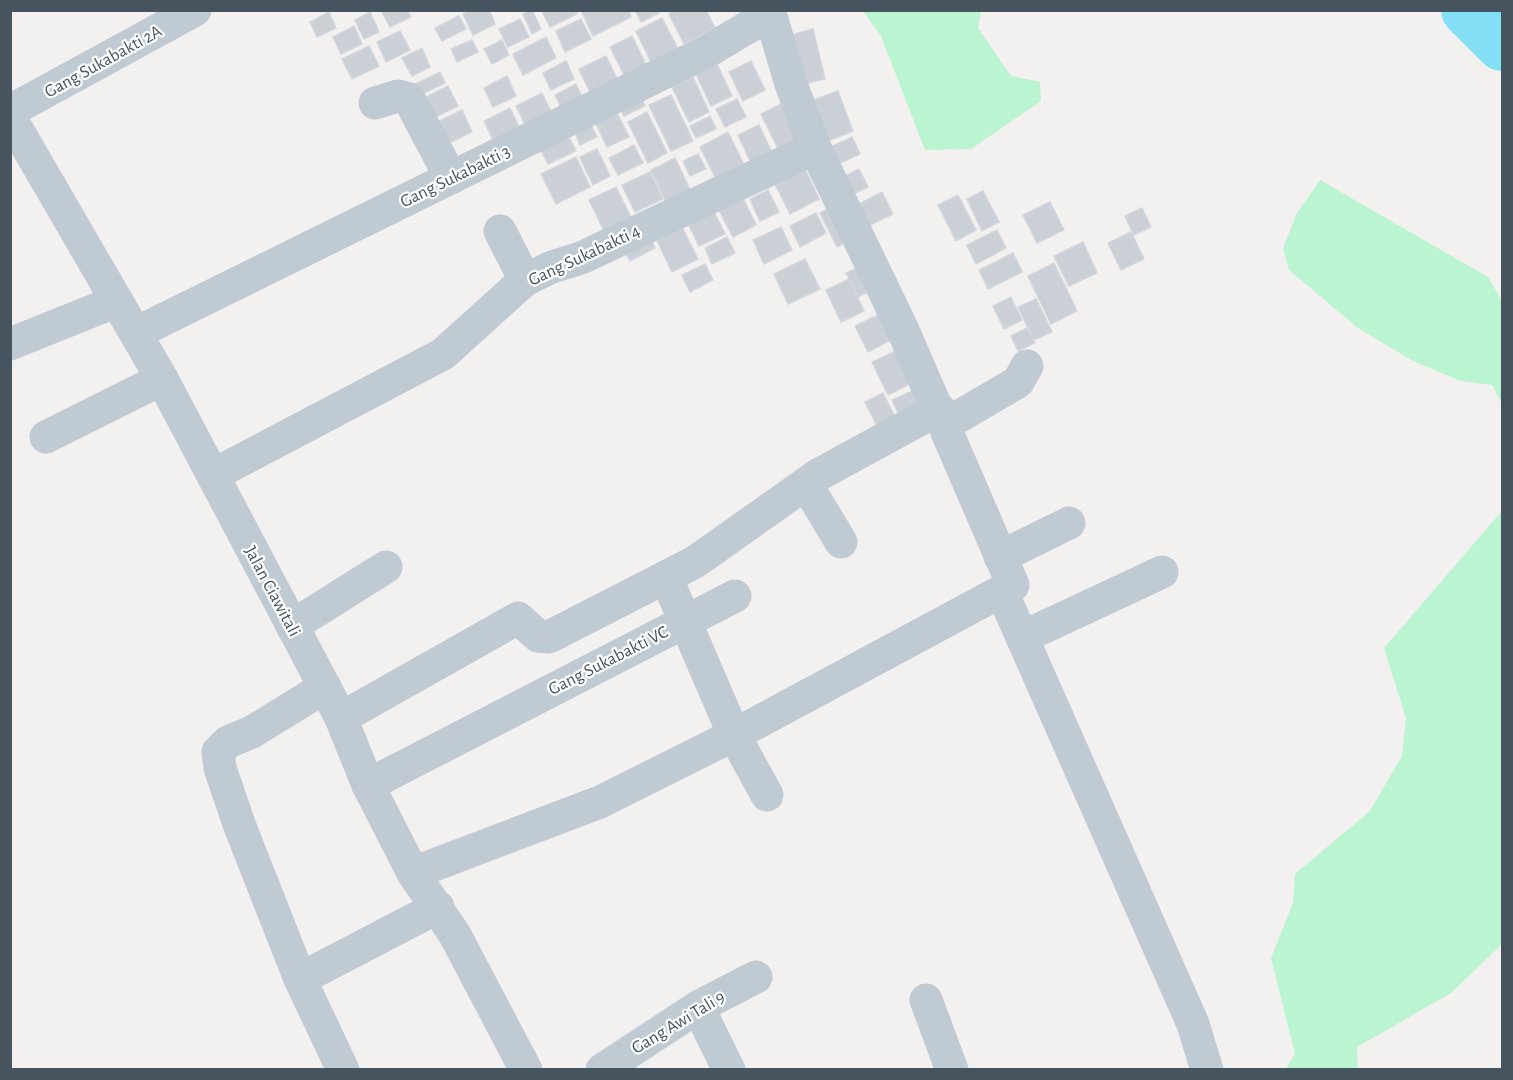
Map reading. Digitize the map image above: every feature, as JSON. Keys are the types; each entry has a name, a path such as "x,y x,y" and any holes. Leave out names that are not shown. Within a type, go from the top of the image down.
{"street":[{"name":"Gang Sukabakti 2A","path":"10,111 195,10"},
{"path":"413,873 504,841 600,802 734,735 1013,585 965,477 942,416 815,148 791,84 770,12"},
{"name":"Gang Sukabakti 3","path":"136,333 708,51 770,12"},
{"path":"375,103 398,96 409,99 451,178"},
{"name":"Jalan Ciawitali","path":"10,117 162,379 341,718 368,785 413,873 438,907 526,1070"},
{"name":"Gang Sukabakti 4","path":"213,474 443,354 525,280 552,267 581,258 815,148"},
{"path":"500,231 525,280"},
{"path":"10,344 117,301"},
{"path":"341,718 518,618 538,636 549,637 666,577 695,562 818,475 1018,382 1027,366"},
{"path":"46,437 162,379"},
{"path":"806,484 841,542"},
{"path":"1000,557 1069,523"},
{"path":"292,626 386,567"},
{"path":"1023,637 1162,572"},
{"path":"666,577 734,735 767,795"},
{"path":"1002,592 1193,1024 1207,1070"},
{"name":"Gang Sukabakti VC","path":"368,785 735,596"},
{"path":"325,687 252,732 228,742 218,752 220,768 239,824 300,979 343,1070"},
{"path":"300,979 438,907"},
{"name":"Gang Awi Tali 9","path":"602,1070 698,1007 756,977"},
{"path":"926,1000 952,1070"},
{"path":"698,1007 729,1070"}],"green space":[{"path":"863,11 981,11 978,28 1011,76 1040,82 1041,101 971,149 925,150 881,36"},
{"path":"1320,180 1488,277 1502,301 1502,404 1492,385 1461,381 1413,361 1358,328 1289,270 1283,248 1297,213"},
{"path":"1502,511 1502,944 1451,993 1357,1047 1358,1069 1286,1069 1295,1054 1271,958 1293,903 1295,874 1370,811 1402,756 1406,718 1384,648"}],"building":[{"path":"381,10 407,10 411,17 390,27"},
{"path":"471,10 489,10 495,24 473,35 463,14"},
{"path":"532,10 541,29 532,34 523,14"},
{"path":"575,10 577,14 550,27 542,11"},
{"path":"581,10 629,10 631,17 593,36"},
{"path":"635,10 658,10 659,13 641,22"},
{"path":"676,10 706,10 715,28 684,44 669,14"},
{"path":"329,12 336,28 317,37 310,22"},
{"path":"370,12 379,32 364,39 355,20"},
{"path":"459,16 466,29 442,41 435,28"},
{"path":"662,18 680,53 653,66 636,31"},
{"path":"520,19 529,37 508,47 499,29"},
{"path":"581,19 591,39 565,52 556,31"},
{"path":"354,26 362,44 341,54 333,37"},
{"path":"813,29 825,79 803,84 791,35"},
{"path":"400,31 410,50 386,62 377,42"},
{"path":"632,36 649,71 627,81 610,47"},
{"path":"546,37 556,58 523,75 513,54"},
{"path":"472,40 478,52 457,62 451,49"},
{"path":"502,40 509,55 492,64 484,49"},
{"path":"369,46 379,66 352,79 342,59"},
{"path":"422,48 430,67 412,76 402,58"},
{"path":"606,56 619,83 592,96 579,69"},
{"path":"566,61 574,79 551,90 543,73"},
{"path":"751,61 765,90 743,101 729,72"},
{"path":"717,64 732,96 711,106 696,74"},
{"path":"440,72 445,83 420,95 415,84"},
{"path":"507,76 516,96 493,107 484,88"},
{"path":"693,77 709,112 689,122 672,87"},
{"path":"576,84 585,104 564,114 555,95"},
{"path":"448,86 458,106 432,119 422,99"},
{"path":"838,91 853,131 823,143 808,102"},
{"path":"638,92 645,106 624,116 617,102"},
{"path":"542,93 555,120 529,132 516,106"},
{"path":"671,95 693,141 671,151 649,105"},
{"path":"737,99 746,117 725,127 716,109"},
{"path":"785,102 806,146 782,157 761,114"},
{"path":"510,108 523,135 497,148 484,121"},
{"path":"615,109 629,137 607,147 594,119"},
{"path":"462,110 472,132 441,147 431,125"},
{"path":"647,112 667,153 648,163 628,122"},
{"path":"710,116 716,129 696,138 690,126"},
{"path":"588,119 597,137 580,145 572,126"},
{"path":"759,125 776,161 755,171 738,135"},
{"path":"566,132 576,151 548,164 539,146"},
{"path":"728,132 746,169 718,183 700,147"},
{"path":"852,137 860,154 832,167 824,150"},
{"path":"634,145 643,163 618,175 609,158"},
{"path":"597,149 610,176 593,185 580,157"},
{"path":"698,154 706,169 690,176 683,161"},
{"path":"576,157 590,187 556,204 541,174"},
{"path":"675,158 691,192 667,204 651,170"},
{"path":"805,169 819,199 790,214 775,184"},
{"path":"859,169 868,187 843,199 835,181"},
{"path":"650,172 663,199 635,212 622,185"},
{"path":"616,187 632,220 605,233 589,200"},
{"path":"768,190 779,212 760,221 750,199"},
{"path":"983,191 999,222 982,231 967,199"},
{"path":"882,192 893,214 862,229 851,208"},
{"path":"958,195 976,230 956,241 938,205"},
{"path":"743,198 756,225 733,237 719,210"},
{"path":"1050,202 1064,230 1037,243 1023,215"},
{"path":"832,206 848,241 837,247 820,213"},
{"path":"712,208 725,234 699,246 687,221"},
{"path":"1142,208 1151,227 1134,235 1125,216"},
{"path":"816,213 826,233 800,247 790,226"},
{"path":"680,223 698,259 672,272 655,236"},
{"path":"781,227 792,250 764,264 753,240"},
{"path":"646,229 655,248 630,261 620,242"},
{"path":"997,230 1006,248 976,264 967,245"},
{"path":"1131,232 1144,259 1121,270 1108,243"},
{"path":"727,237 735,253 712,264 705,248"},
{"path":"1083,242 1097,273 1069,286 1054,256"},
{"path":"1013,253 1022,272 988,289 979,270"},
{"path":"805,259 820,289 788,304 774,274"},
{"path":"1054,263 1077,311 1051,324 1028,276"},
{"path":"705,264 713,280 690,292 682,275"},
{"path":"865,264 876,288 858,297 846,273"},
{"path":"849,279 864,311 841,322 826,290"},
{"path":"1011,297 1022,320 1004,329 993,306"},
{"path":"1036,299 1052,332 1034,340 1018,307"},
{"path":"882,313 895,338 868,352 855,326"},
{"path":"1027,328 1035,343 1018,351 1011,336"},
{"path":"902,348 917,380 888,395 872,362"},
{"path":"919,388 927,406 901,419 892,400"},
{"path":"883,393 898,423 880,432 865,402"}],"waterway":[{"path":"1467,10 1502,45"}]}
